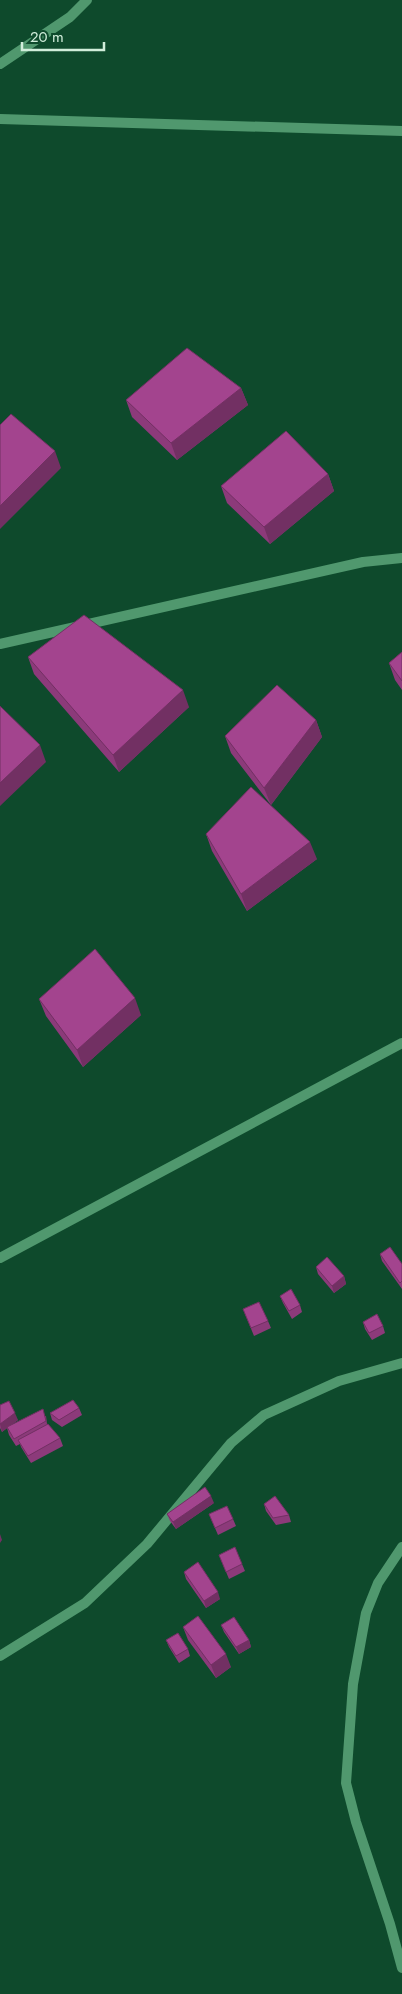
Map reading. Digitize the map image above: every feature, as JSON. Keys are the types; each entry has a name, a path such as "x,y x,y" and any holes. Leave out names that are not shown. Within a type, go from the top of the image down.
{"street":[{"path":"0,64 70,17 87,0"},
{"path":"0,119 402,131"},
{"path":"0,644 363,562 402,558"},
{"path":"0,1258 402,1043"},
{"path":"0,1656 85,1603 147,1544 231,1443 264,1415 339,1381 402,1363"},
{"path":"402,1547 378,1584 366,1613 353,1684 346,1783 356,1822 390,1924 402,1968"}],"building":[{"path":"187,348 241,388 171,443 126,400"},
{"path":"11,414 55,451 0,506 0,425"},
{"path":"286,431 328,474 264,527 221,486"},
{"path":"84,615 183,690 113,755 28,657"},
{"path":"402,652 402,681 389,663"},
{"path":"277,685 316,720 264,788 225,736"},
{"path":"0,706 40,745 0,783"},
{"path":"251,787 310,842 241,894 206,834"},
{"path":"95,949 135,998 77,1050 39,999"},
{"path":"390,1247 402,1264 402,1281 400,1283 380,1254"},
{"path":"327,1257 344,1276 332,1286 316,1267"},
{"path":"291,1289 300,1305 289,1311 280,1296"},
{"path":"259,1302 268,1321 251,1328 243,1309"},
{"path":"377,1314 383,1326 369,1333 363,1322"},
{"path":"73,1400 79,1408 59,1420 50,1413"},
{"path":"9,1401 15,1413 0,1424 0,1405"},
{"path":"43,1409 46,1421 14,1439 7,1427"},
{"path":"48,1424 60,1438 28,1456 18,1440"},
{"path":"205,1487 211,1496 173,1522 167,1514"},
{"path":"275,1496 289,1515 273,1518 264,1504"},
{"path":"227,1506 233,1519 215,1528 209,1514"},
{"path":"235,1547 242,1564 226,1572 219,1555"},
{"path":"198,1562 218,1592 204,1601 184,1572"},
{"path":"198,1616 226,1654 211,1665 183,1627"},
{"path":"234,1617 249,1640 236,1647 221,1625"},
{"path":"178,1633 188,1649 176,1656 166,1640"}]}
